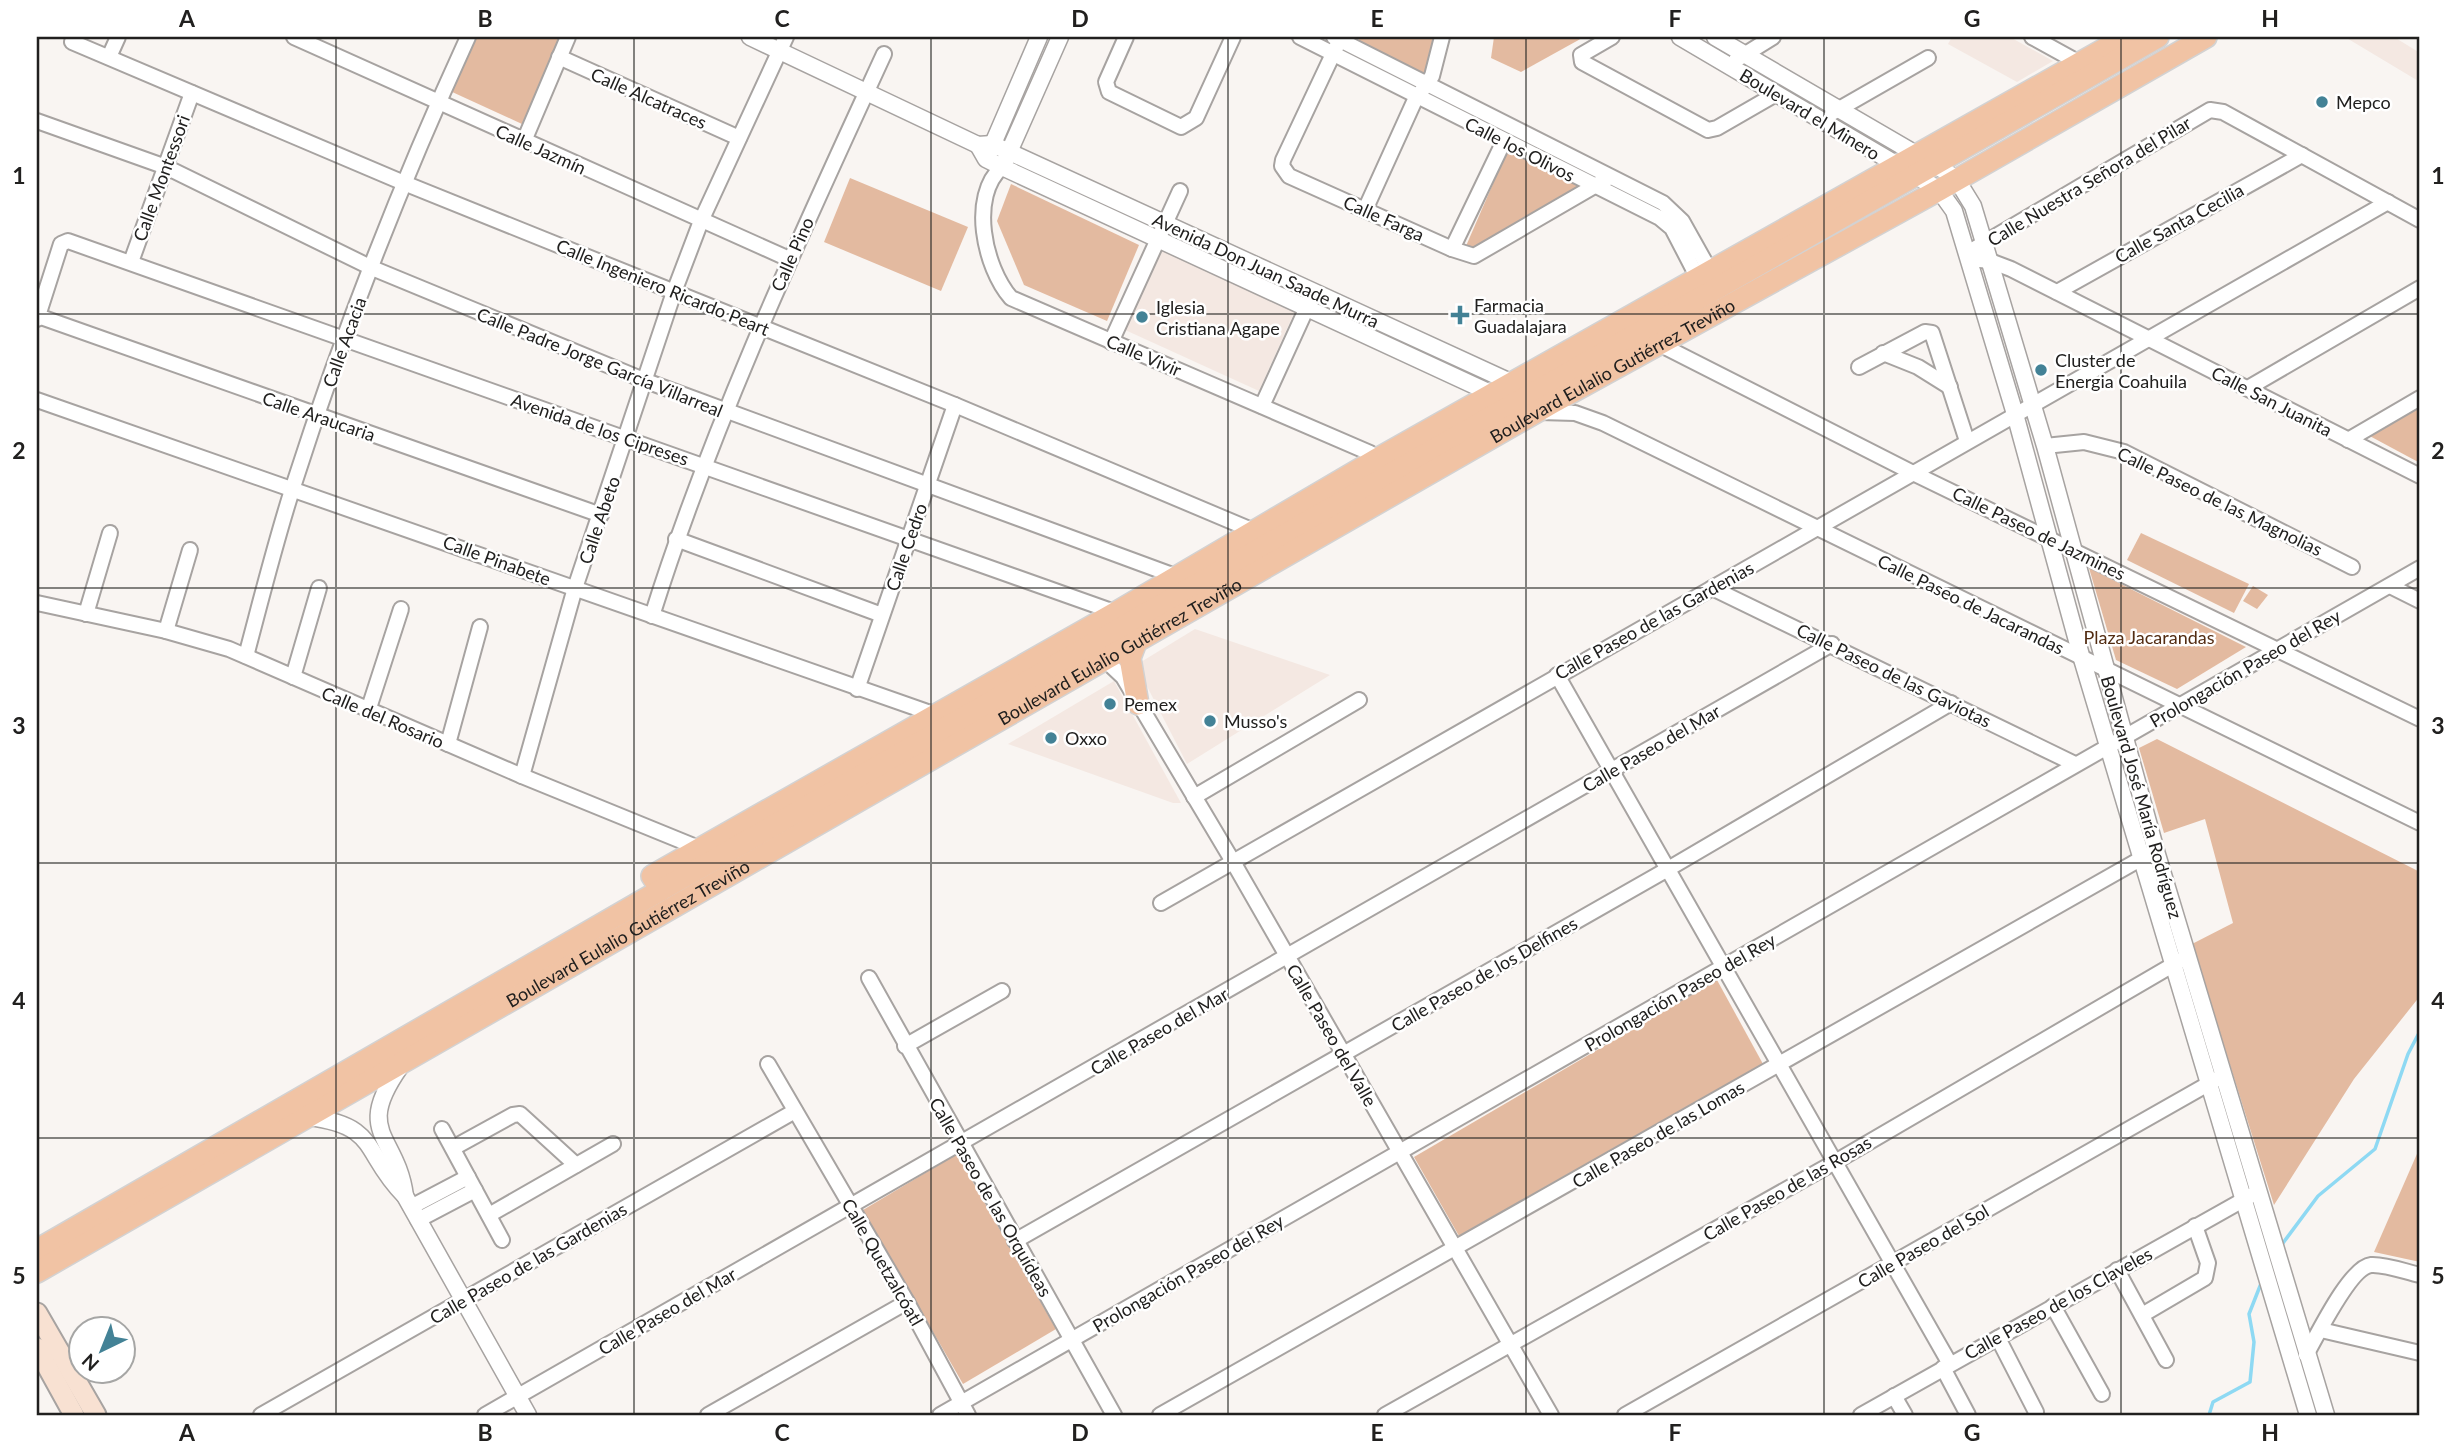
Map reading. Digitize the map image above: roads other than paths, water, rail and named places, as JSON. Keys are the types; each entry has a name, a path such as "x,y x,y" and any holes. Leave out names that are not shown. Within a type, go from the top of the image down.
{"main road":[{"name":"Boulevard Eulalio Gutiérrez Treviño","path":"2087,68 2126,37"},
{"name":"Boulevard Eulalio Gutiérrez Treviño","path":"37,1272 1105,660 1129,626 1175,576 1254,531 1383,466 2087,68 2158,37"},
{"name":"Boulevard Eulalio Gutiérrez Treviño","path":"37,1250 660,890 1059,664 1660,344 1948,185 2206,37"},
{"name":"Boulevard Eulalio Gutiérrez Treviño","path":"1545,405 1708,283"},
{"name":"Boulevard Eulalio Gutiérrez Treviño","path":"660,890 652,876 934,715 1129,626 1492,395 1513,393 1545,405"},
{"path":"1129,626 1130,666 1137,683 1139,704"},
{"path":"1059,664 1089,656 1105,660"},
{"path":"37,1256 69,1232"},
{"path":"37,1313 96,1415"},
{"path":"37,1348 75,1415"}],"street":[{"path":"109,57 118,37"},
{"name":"Calle Jazmín","path":"294,37 789,259"},
{"name":"Calle Acacia","path":"246,656 292,488 345,339 404,183 468,37"},
{"path":"524,141 568,37"},
{"name":"Avenida Don Juan Saade Murra","path":"750,37 783,44 867,91 985,149 1001,165 1156,241 1492,395"},
{"path":"1039,37 985,149 1001,165 1060,37"},
{"path":"1126,37 1106,82 1109,92 1181,127 1196,118 1233,37"},
{"name":"Calle los Olivos","path":"1300,37 1337,41 1663,203 1677,214 1708,283"},
{"path":"1365,210 1418,97 1427,85 1442,37"},
{"path":"1612,37 1581,55 1583,62 1708,130 1717,128 1776,93"},
{"name":"Boulevard el Minero","path":"1681,37 1819,120 1916,166"},
{"name":"Boulevard el Minero","path":"1715,37 1838,110 1916,166 1948,185"},
{"path":"1727,65 1773,37"},
{"path":"2032,37 2087,68"},
{"name":"Calle los Olivos","path":"1337,41 1418,97 1667,224 1708,283"},
{"name":"Calle Farga","path":"1337,41 1282,166 1289,176 1468,255 1480,254 1610,177"},
{"name":"Calle Ingeniero Ricardo Peart","path":"72,42 404,183 955,405 1254,531"},
{"name":"Calle Abeto","path":"522,776 575,588 674,292 701,221 783,44"},
{"name":"Calle Pino","path":"652,616 676,539 724,412 789,259 884,54"},
{"name":"Calle Alcatraces","path":"559,57 738,138"},
{"path":"1819,120 1928,58"},
{"name":"Calle Montessori","path":"131,262 192,93"},
{"name":"Calle Nuestra Señora del Pilar","path":"1970,255 2210,110 2223,112 2302,155"},
{"name":"Calle Padre Jorge García Villarreal","path":"37,121 166,167 372,268 646,381 724,412 1175,576"},
{"path":"1452,249 1504,141"},
{"path":"2302,155 2420,220"},
{"name":"Calle Santa Cecilia","path":"2057,292 2302,155"},
{"name":"Avenida Don Juan Saade Murra","path":"1001,165 1164,224 1314,292 1513,393"},
{"name":"Calle Vivir","path":"1001,165 981,223 1004,290 1020,303 1262,406 1383,466"},
{"name":"Boulevard José María Rodríguez","path":"1948,185 1972,206 1985,244 2074,549 2124,738 2149,854 2180,961 2257,1218 2300,1329 2326,1415"},
{"name":"Boulevard José María Rodríguez","path":"1948,185 2108,746 2149,854"},
{"path":"1111,342 1180,191"},
{"name":"Calle Paseo de las Gardenias","path":"1161,903 1232,860 2388,202"},
{"name":"Avenida de los Cipreses","path":"37,317 65,241 909,537 1129,626"},
{"name":"Calle San Juanita","path":"1970,255 1990,261 2057,292 2420,476"},
{"path":"2248,388 2420,288"},
{"path":"1262,406 1314,292"},
{"name":"Calle Araucaria","path":"37,317 601,515"},
{"path":"1858,366 1929,332 1934,336 1967,441"},
{"name":"Calle Paseo de Jazmines","path":"1660,344 1913,473 2049,536 2420,719"},
{"path":"1883,353 1918,368 1950,387"},
{"path":"2348,440 2420,398"},
{"name":"Calle Pinabete","path":"37,400 957,723"},
{"name":"Calle Cedro","path":"857,689 955,405"},
{"name":"Calle Paseo de Jacarandas","path":"1545,405 1603,422 2420,823"},
{"name":"Calle Paseo de las Magnolias","path":"2045,446 2084,442 2124,452 2352,567"},
{"path":"86,614 110,533"},
{"path":"676,539 882,615"},
{"path":"166,631 190,550"},
{"name":"Prolongación Paseo del Rey","path":"940,1415 965,1409 1073,1340 2420,568"},
{"path":"2390,586 2420,601"},
{"name":"Calle Paseo de las Gaviotas","path":"1712,587 2075,764"},
{"path":"293,677 319,588"},
{"name":"Calle del Rosario","path":"37,603 166,631 246,656 368,711 721,857"},
{"path":"368,711 401,609"},
{"path":"448,744 480,627"},
{"name":"Calle Paseo del Mar","path":"485,1415 1288,958 1832,644"},
{"name":"Calle Paseo del Valle","path":"1105,660 1122,677 1232,860 1551,1415"},
{"path":"1557,675 1892,1263 1947,1366 1968,1415"},
{"path":"1194,797 1359,700"},
{"name":"Calle Paseo de los Delfines","path":"1015,1241 1668,869 1951,703"},
{"name":"Calle Paseo de las Lomas","path":"1160,1415 2149,854"},
{"name":"Calle Paseo de las Rosas","path":"1385,1415 1835,1162 2180,961"},
{"name":"Calle Paseo de las Orquídeas","path":"869,978 1114,1415"},
{"path":"905,1046 1002,991"},
{"path":"402,1063 382,1096 377,1116 382,1137 402,1174 411,1207"},
{"name":"Calle Quetzalcóatl","path":"768,1064 907,1302 965,1409"},
{"name":"Calle Paseo del Sol","path":"1625,1415 2215,1080"},
{"name":"Calle Paseo de las Gardenias","path":"261,1415 794,1111"},
{"path":"453,1148 513,1115 520,1114 576,1165"},
{"path":"309,1117 353,1128 368,1143 389,1180 411,1207 461,1301 528,1415"},
{"path":"442,1129 502,1240"},
{"path":"489,1214 613,1144"},
{"path":"411,1207 471,1184"},
{"name":"Calle Paseo de los Claveles","path":"1861,1415 2250,1196"},
{"name":"Boulevard José María Rodríguez","path":"2257,1218 2286,1340 2309,1415"},
{"path":"2142,1315 2205,1278 2208,1263 2195,1226"},
{"path":"2306,1354 2341,1295 2362,1268 2375,1265 2420,1275"},
{"path":"2117,1270 2166,1360"},
{"path":"708,1415 907,1302"},
{"path":"2053,1306 2102,1394"},
{"path":"2321,1330 2420,1353"},
{"path":"1998,1338 2036,1412"},
{"path":"1894,1396 1905,1415"}],"waterway":[{"path":"2280,1247 2318,1196 2375,1149 2408,1054 2420,1031"},
{"path":"2209,1415 2213,1402 2250,1382 2254,1342 2249,1314 2262,1281"}],"place":[{"name":"Mepco","path":"2322,102"},
{"name":"Farmacia Guadalajara","path":"1460,315"},
{"name":"Iglesia Cristiana Agape","path":"1142,317"},
{"name":"Cluster de Energia Coahuila","path":"2041,370"},
{"name":"Pemex","path":"1110,704"},
{"name":"Musso's","path":"1210,721"},
{"name":"Oxxo","path":"1051,738"}],"park label":[{"name":"Plaza Jacarandas","path":"2149,637"}]}
